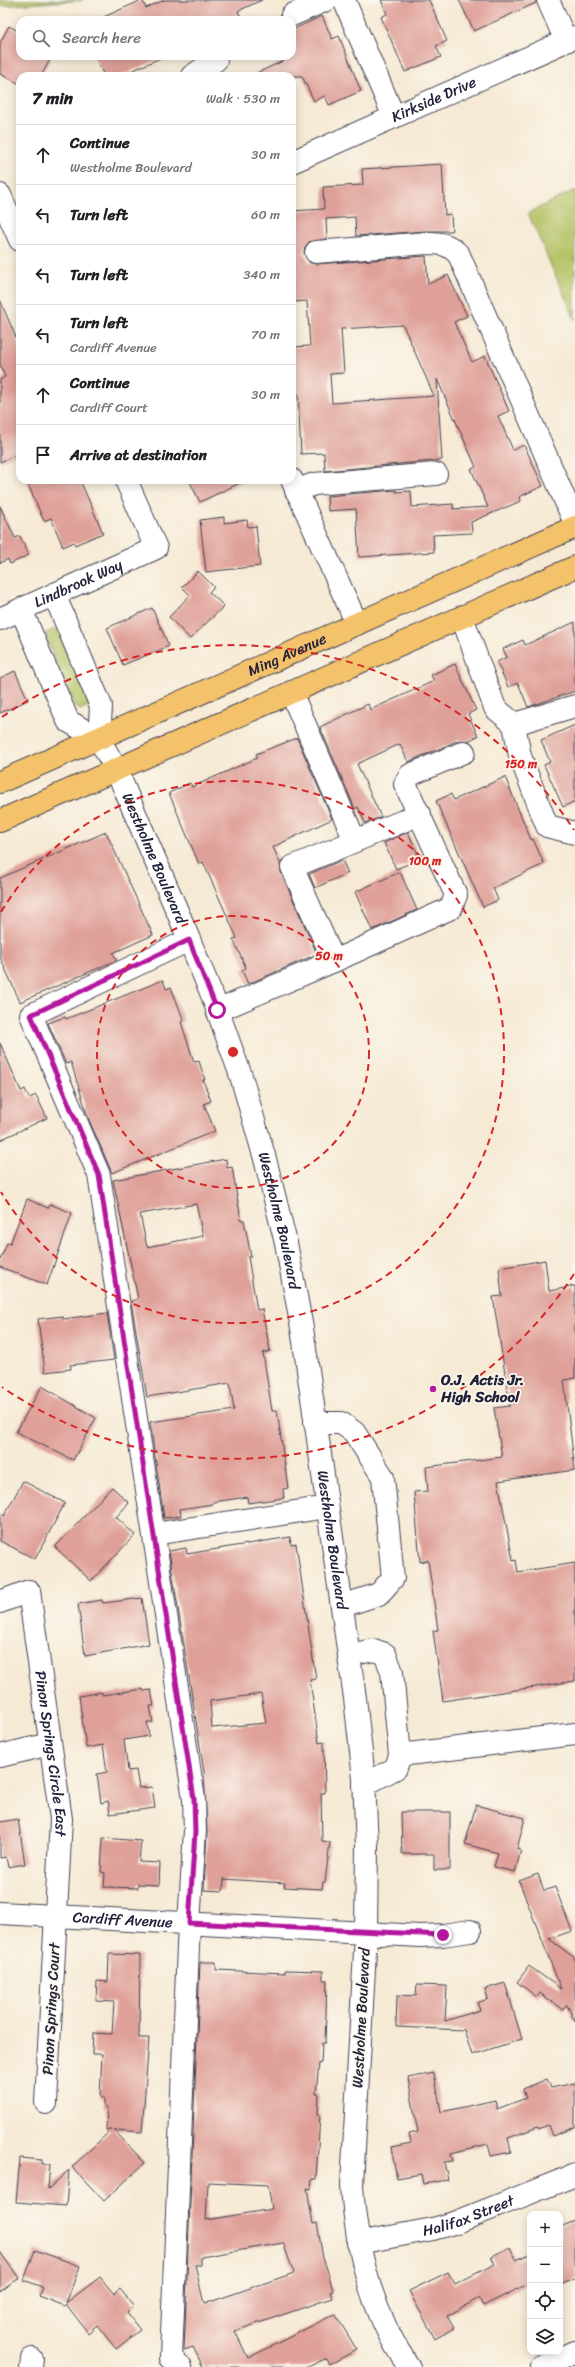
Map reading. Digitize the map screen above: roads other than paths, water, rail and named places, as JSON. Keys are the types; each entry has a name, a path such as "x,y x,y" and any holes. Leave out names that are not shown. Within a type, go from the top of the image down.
{"main road":[{"name":"Ming Avenue","path":"0,782 575,527"},
{"path":"0,821 575,568"}],"street":[{"path":"292,15 326,0"},
{"path":"344,0 394,117"},
{"path":"548,0 570,39"},
{"name":"Kirkside Drive","path":"296,160 570,39"},
{"path":"198,72 216,60"},
{"path":"0,195 16,231"},
{"path":"316,252 442,243 451,246 459,255 575,523"},
{"path":"357,624 294,486 436,474"},
{"name":"Lindbrook Way","path":"0,619 156,548 128,484"},
{"path":"21,610 68,721 99,738 101,706 54,594"},
{"path":"462,617 495,708 514,724 520,756 547,826 575,833"},
{"path":"291,692 355,841"},
{"path":"514,724 575,706"},
{"name":"Westholme Boulevard","path":"99,738 116,769 189,940 217,1010 241,1076 261,1144 286,1243 302,1328 342,1606 364,1785 367,1846 366,1933 352,2185 358,2243 368,2282 382,2319 409,2367"},
{"path":"217,1010 334,961 451,908 456,895 405,784 410,775 464,752"},
{"path":"334,961 292,867 420,814"},
{"path":"181,2367 171,2358 189,1923 195,1832 194,1799 99,1175 31,1015 189,940"},
{"path":"315,1423 341,1423 354,1432 383,1477 393,1578 379,1594 342,1606"},
{"path":"154,1534 327,1508"},
{"name":"Pinon Springs Circle East","path":"0,1602 29,1591 61,1819 56,1916"},
{"path":"348,1655 374,1650 384,1654 392,1672 400,1755 396,1768 364,1785"},
{"path":"400,1755 575,1734"},
{"path":"0,1756 50,1744"},
{"name":"Cardiff Avenue","path":"0,1913 366,1933 443,1935 470,1931"},
{"name":"Pinon Springs Court","path":"46,2102 56,1916"},
{"name":"Halifax Street","path":"358,2243 433,2229 458,2222 575,2175"},
{"path":"542,2367 575,2352"}],"place":[{"name":"O.J. Actis Jr. High School","path":"433,1389"}]}
